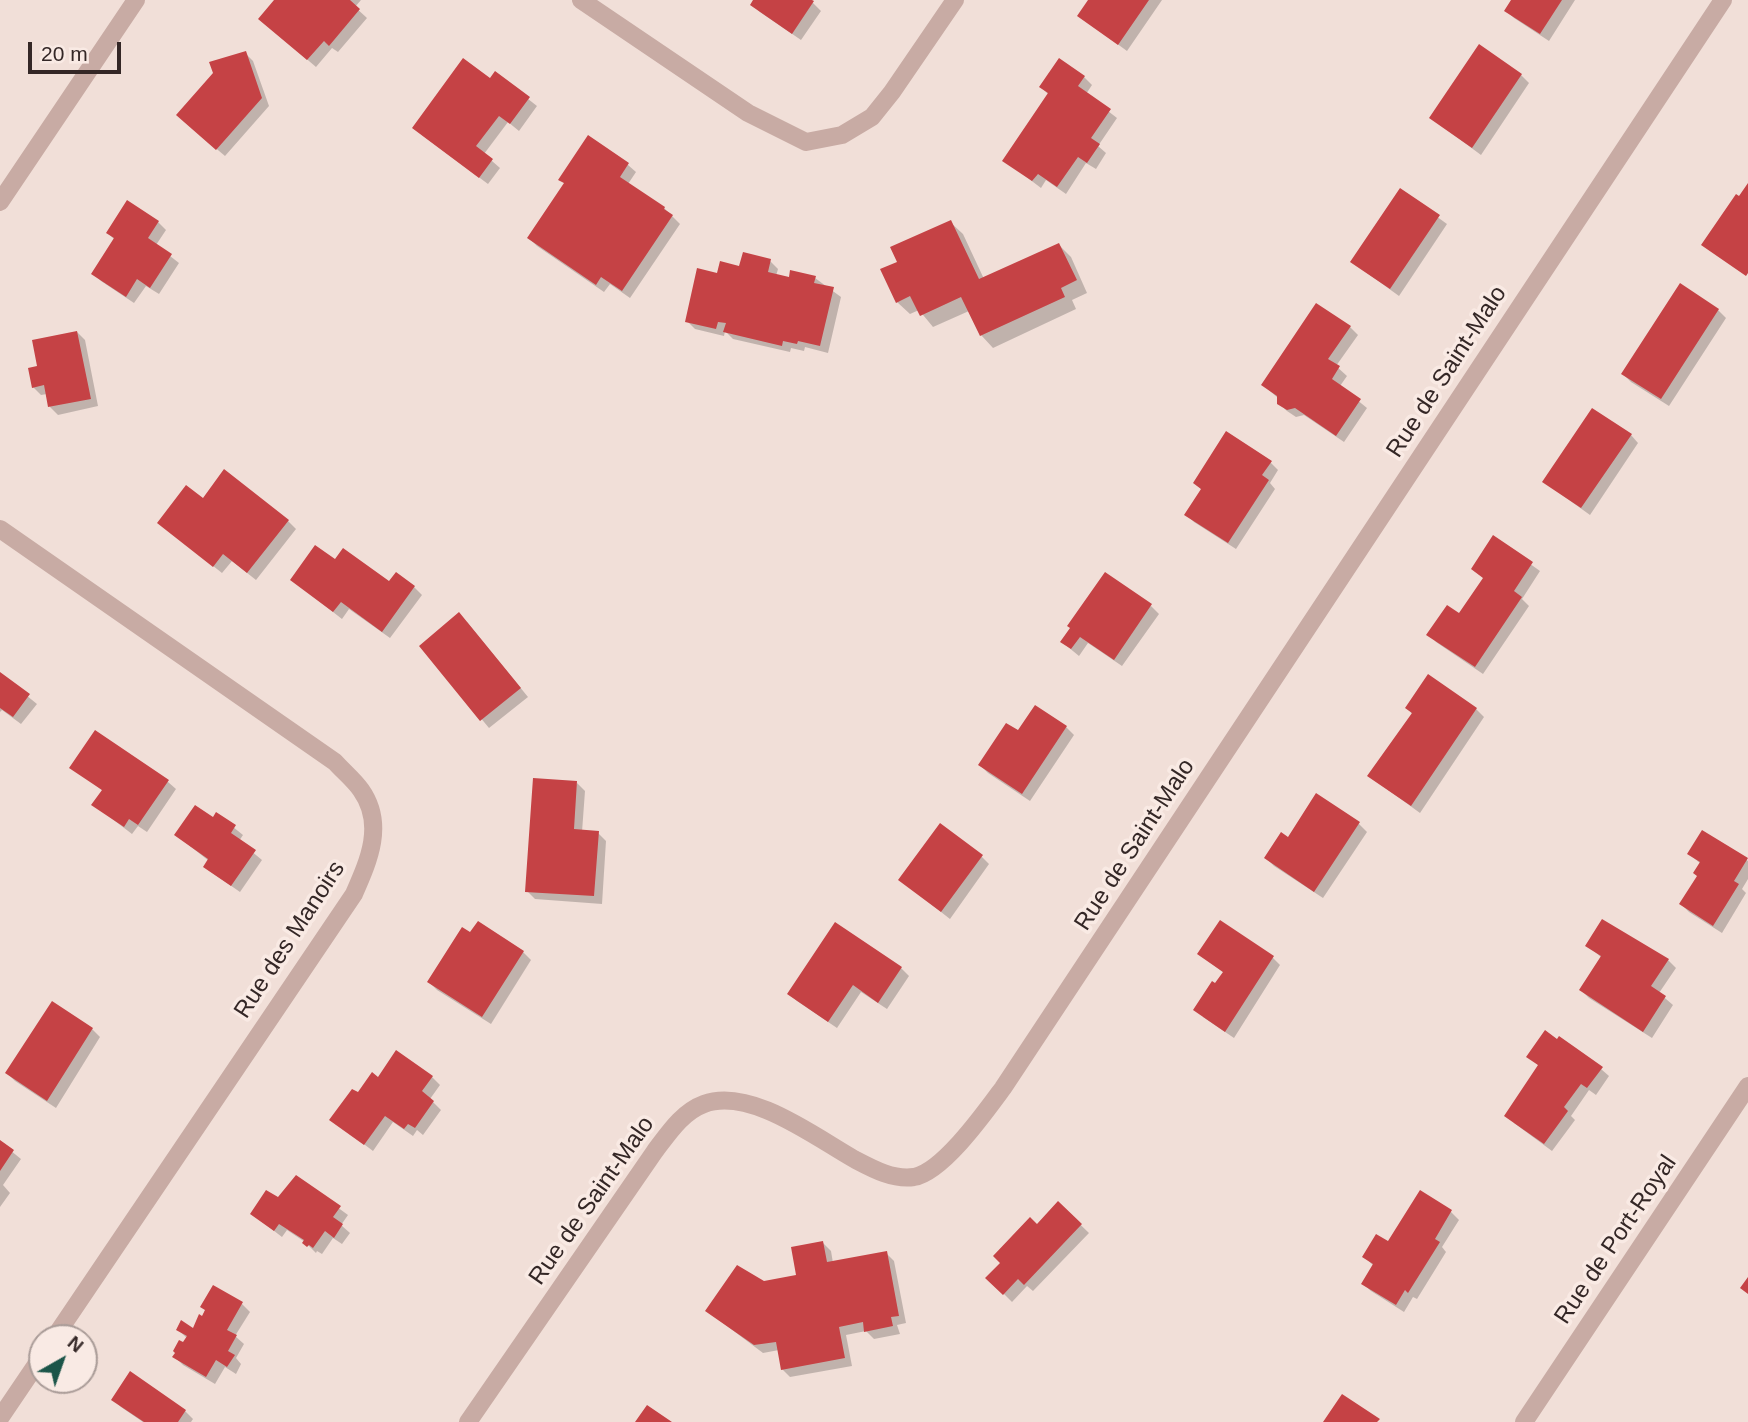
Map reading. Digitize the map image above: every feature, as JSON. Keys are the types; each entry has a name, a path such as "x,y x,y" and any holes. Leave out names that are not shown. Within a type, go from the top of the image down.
{"street":[{"path":"0,202 136,0"},
{"path":"581,0 748,113 806,142 842,135 872,117 955,0"},
{"name":"Rue de Saint-Malo","path":"468,1422 655,1151 681,1118 703,1104 729,1100 763,1108 883,1174 915,1177 942,1160 970,1133 1026,1053 1723,0"},
{"name":"Rue des Manoirs","path":"0,528 335,762 362,791 374,821 371,856 354,894 63,1324"},
{"name":"Rue de Port-Royal","path":"1524,1422 1748,1086"},
{"path":"0,1418 28,1377"}],"building":[{"path":"274,0 350,0 360,9 329,46 324,41 307,60 258,19"},
{"path":"753,0 814,1 792,34 750,5"},
{"path":"1088,0 1149,0 1118,45 1077,16"},
{"path":"1511,0 1562,0 1540,34 1504,11"},
{"path":"1479,44 1522,74 1472,148 1429,118"},
{"path":"246,51 262,98 216,150 176,115 213,73 209,62"},
{"path":"463,58 490,78 495,71 530,97 510,124 499,116 476,146 493,159 479,178 412,128"},
{"path":"1059,58 1085,76 1078,86 1111,109 1091,138 1100,144 1087,163 1078,157 1057,187 1038,174 1032,181 1002,161 1048,93 1039,87"},
{"path":"588,135 629,163 620,177 673,215 622,291 601,277 596,285 527,238 564,183 558,180"},
{"path":"1748,183 1746,276 1701,245 1736,194 1739,196"},
{"path":"1400,188 1440,215 1390,289 1350,262"},
{"path":"127,200 159,221 148,238 172,254 150,288 137,279 126,297 91,274 114,238 106,233"},
{"path":"951,220 979,279 1059,243 1077,280 1061,288 1065,297 980,336 961,297 920,316 910,296 896,303 880,269 897,262 890,247"},
{"path":"743,252 771,259 768,272 789,277 790,270 816,276 814,283 834,287 820,346 783,341 782,346 723,332 726,323 718,322 716,329 685,322 697,268 717,273 720,261 739,266"},
{"path":"1680,283 1719,309 1661,399 1621,374"},
{"path":"1316,303 1351,326 1328,359 1340,366 1332,379 1361,399 1336,436 1295,408 1287,410 1277,404 1277,396 1261,385"},
{"path":"77,331 91,399 48,407 44,385 32,388 28,368 37,366 32,340"},
{"path":"1592,408 1632,434 1581,508 1542,482"},
{"path":"1226,431 1272,461 1262,475 1269,480 1228,543 1184,515 1201,489 1193,483"},
{"path":"224,469 289,520 247,573 223,554 213,567 157,523 186,485 203,498"},
{"path":"1493,535 1533,562 1514,591 1522,597 1475,667 1426,635 1447,605 1459,613 1483,578 1471,569"},
{"path":"315,545 335,559 343,548 389,581 396,572 415,586 382,632 341,602 333,612 290,580"},
{"path":"1105,572 1152,604 1114,660 1080,637 1071,649 1060,642 1070,628 1067,626"},
{"path":"459,612 521,688 480,721 419,646"},
{"path":"0,672 30,694 13,717 0,708"},
{"path":"1428,674 1477,708 1411,806 1367,776 1412,713 1405,708"},
{"path":"1035,705 1067,726 1022,794 978,765 1006,723 1018,730"},
{"path":"95,730 169,780 138,825 129,819 124,827 91,805 102,790 69,768"},
{"path":"533,778 577,781 574,829 599,831 594,896 525,892"},
{"path":"1316,793 1360,822 1314,892 1264,858 1281,832 1288,837"},
{"path":"195,805 213,817 216,812 236,825 231,833 256,850 231,886 203,867 208,859 174,835"},
{"path":"940,823 983,855 941,912 898,880"},
{"path":"1702,830 1748,858 1734,881 1739,884 1713,926 1679,904 1697,876 1693,873 1700,862 1687,854"},
{"path":"1602,919 1669,959 1651,986 1666,996 1643,1032 1579,990 1601,956 1585,946"},
{"path":"1220,920 1274,956 1225,1032 1193,1010 1212,981 1215,983 1223,972 1197,954"},
{"path":"478,921 524,951 482,1017 427,982 462,927 470,932"},
{"path":"835,922 902,967 878,1003 853,985 828,1022 787,994"},
{"path":"52,1001 93,1028 47,1101 5,1073"},
{"path":"1545,1030 1557,1039 1559,1036 1603,1067 1587,1088 1581,1084 1564,1107 1568,1111 1544,1144 1504,1116 1538,1065 1526,1057"},
{"path":"396,1050 433,1076 422,1091 434,1101 415,1128 408,1124 404,1129 385,1116 364,1145 329,1120 352,1089 358,1092 372,1072 378,1077"},
{"path":"0,1140 14,1150 0,1171"},
{"path":"296,1175 341,1206 333,1217 343,1224 334,1238 325,1231 313,1248 309,1245 307,1247 302,1243 304,1240 279,1224 274,1231 250,1214 266,1190 278,1197"},
{"path":"1420,1190 1452,1210 1435,1239 1440,1242 1408,1293 1405,1290 1396,1305 1361,1284 1373,1264 1362,1257 1376,1234 1388,1241"},
{"path":"1058,1201 1082,1224 1024,1285 1018,1279 1003,1295 985,1278 1000,1263 993,1256 1030,1217 1037,1224"},
{"path":"823,1241 827,1262 887,1251 899,1316 891,1317 893,1326 864,1332 863,1322 839,1327 845,1358 781,1370 776,1342 754,1345 705,1311 737,1265 764,1281 796,1275 791,1247"},
{"path":"1748,1277 1748,1294 1740,1288"},
{"path":"213,1285 243,1302 227,1330 237,1335 228,1351 235,1355 227,1367 216,1360 206,1377 172,1357 179,1340 183,1342 187,1336 176,1330 181,1320 193,1328 199,1314 202,1316 205,1310 200,1307"},
{"path":"130,1371 186,1410 178,1422 144,1422 111,1400"},
{"path":"1342,1394 1380,1419 1377,1422 1323,1422"},
{"path":"647,1405 672,1422 635,1422"}]}
